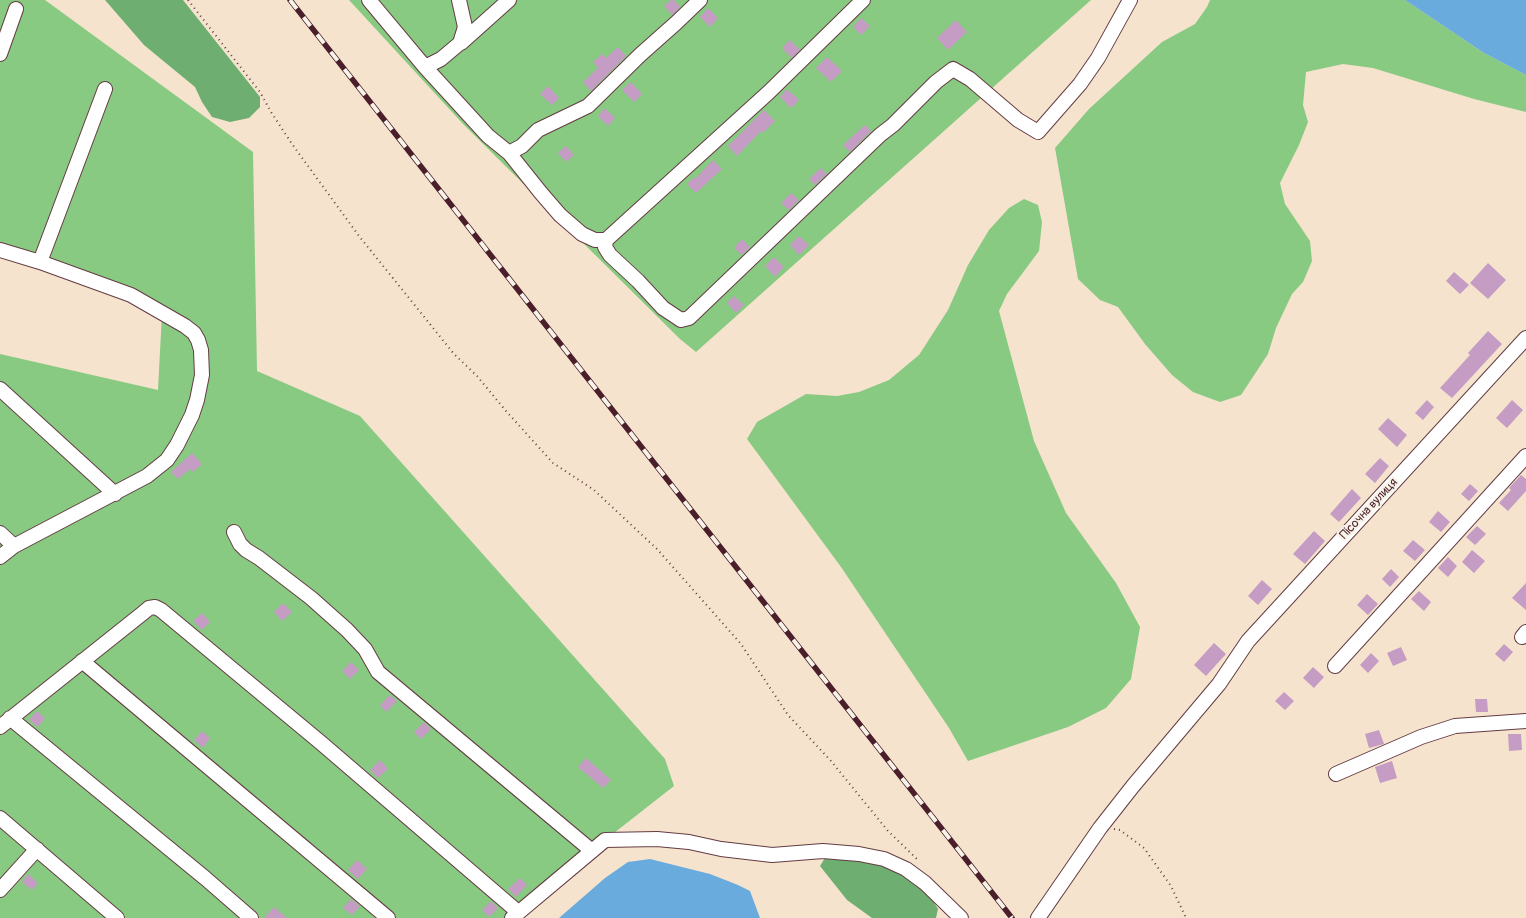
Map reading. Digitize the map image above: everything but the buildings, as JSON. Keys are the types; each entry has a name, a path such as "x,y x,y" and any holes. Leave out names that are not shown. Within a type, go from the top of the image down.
{"street":[{"path":"369,0 425,67 488,136 509,153 560,215 582,234 594,240 606,240"},
{"path":"459,0 465,27 460,43"},
{"path":"425,67 441,59 508,0"},
{"path":"509,153 522,146 538,130 588,106 640,54 700,0"},
{"path":"863,0 769,92 606,240 605,247 610,255 663,308 681,320 690,318 880,135 893,125 936,82 953,69 970,79 1018,120 1038,132 1068,98 1093,64 1130,0"},
{"path":"0,54 16,9"},
{"path":"40,262 105,89"},
{"path":"0,250 40,262 131,295 185,326 194,333 198,340 201,350 202,375 192,415 167,460 147,476 14,546 0,558"},
{"name":"Пісочна вулиця","path":"1038,918 1100,828 1219,684 1248,641 1526,338"},
{"path":"0,389 115,494"},
{"path":"1335,666 1525,458"},
{"path":"234,532 240,544 246,550 311,598 347,630 365,649 378,672 592,851"},
{"path":"0,533 14,546"},
{"path":"251,918 205,878 5,723 150,608 155,607 161,610 320,742 515,915 605,840 657,838 721,849 772,854 824,851 859,854 884,859 906,869 925,883 961,918"},
{"path":"82,661 388,918"},
{"path":"1336,774 1421,737 1455,726 1526,722"},
{"path":"0,818 117,918"},
{"path":"0,890 38,849"}],"path":[{"path":"188,0 260,92 270,112 292,144 359,236 454,354 477,376 554,463 594,490 657,549 741,644 788,715 831,761 888,831 919,862"},
{"path":"1100,828 1120,830 1144,848 1171,886 1186,918"}],"green space":[{"path":"0,0 45,0 253,152 257,371 360,416 665,759 674,786 511,918 0,918 0,354 158,390 162,313 0,250"},
{"path":"105,0 183,0 260,97 260,107 249,118 230,122 212,117 195,87 144,45"},
{"path":"349,0 1091,0 696,352 680,339 464,125"},
{"path":"1210,0 1405,0 1484,53 1526,75 1526,112 1474,99 1373,68 1343,64 1306,72 1303,105 1308,122 1280,183 1285,204 1310,241 1312,261 1303,282 1292,294 1276,328 1268,354 1241,395 1220,402 1193,392 1172,375 1145,344 1118,307 1100,300 1078,279 1055,148 1089,109 1162,42 1195,24"},
{"path":"1024,199 1038,205 1042,222 1039,251 1007,294 999,311 1034,441 1066,513 1116,583 1140,627 1131,679 1106,708 1068,727 968,761 949,728 841,567 747,439 757,422 806,394 837,396 859,392 889,380 919,355 948,310 968,265 989,230 1009,208"},
{"path":"839,856 883,863 905,875 930,896 938,909 936,918 872,918 847,900 820,866 825,858"}],"water":[{"path":"1405,0 1526,0 1526,75 1484,53"},
{"path":"650,859 710,874 750,891 760,918 559,918 605,878 628,862"}],"railway":[{"path":"290,0 1012,918"}]}
